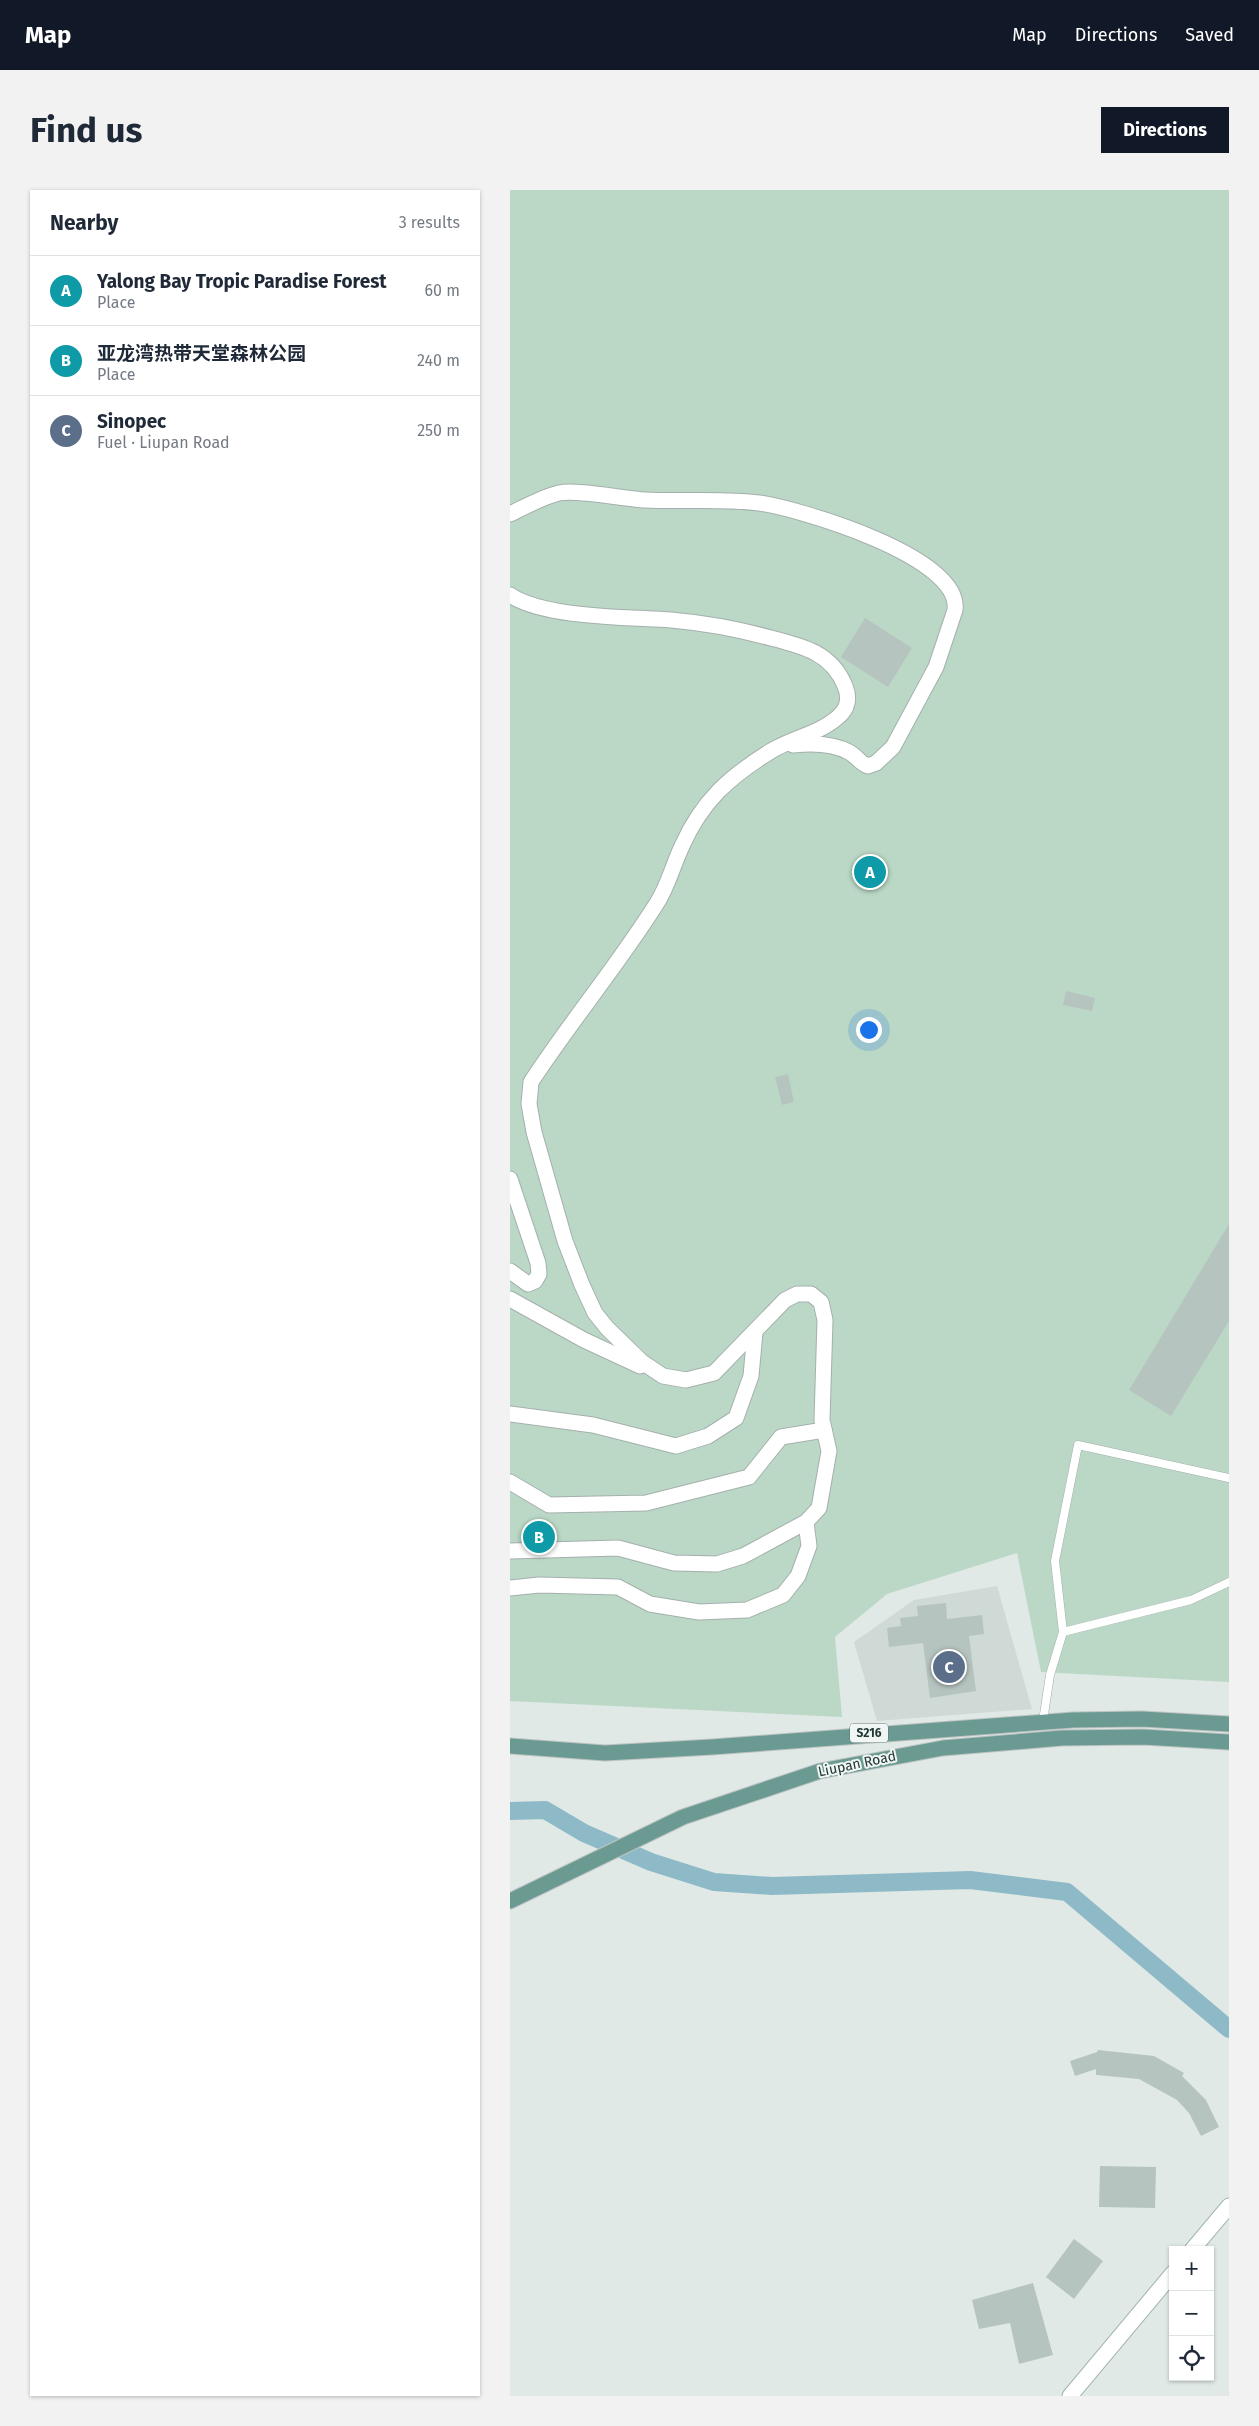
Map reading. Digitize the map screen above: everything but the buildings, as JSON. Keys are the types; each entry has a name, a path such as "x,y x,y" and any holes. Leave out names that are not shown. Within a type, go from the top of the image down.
{"main road":[{"name":"Liupan Road","path":"510,1746 605,1752 712,1747 1042,1721 1142,1718 1229,1724"},
{"name":"Liupan Road","path":"510,1901 683,1818 820,1771 943,1748 1062,1738 1143,1737 1229,1742"}],"street":[{"path":"510,514 560,492 645,500 758,503 828,520 881,541 921,564 948,584 956,602 955,610 936,666 893,747 884,757 868,766 859,763 850,752 835,747 816,743 778,746"},
{"path":"510,595 531,607 720,626 799,644 822,654 841,676 848,692 848,704 839,717 819,730 778,746 725,783 710,798 695,818 658,902 531,1082 529,1104 534,1132 566,1242 595,1313 606,1328 642,1362 663,1376"},
{"path":"510,1179 534,1248 539,1274 535,1281 528,1284 510,1271"},
{"path":"510,1299 584,1340 663,1376 686,1380 714,1373 785,1300 797,1294 811,1294 821,1302 824,1320 824,1430 829,1451 819,1508 806,1522 742,1556 717,1564 674,1563 618,1548 510,1551"},
{"path":"510,1414 592,1425 676,1446 708,1436 736,1418 751,1376 755,1332"},
{"path":"510,1482 549,1505 646,1503 749,1477 781,1437 824,1430"},
{"path":"510,1588 555,1584 618,1587 650,1604 700,1612 747,1610 783,1595 798,1576 809,1546 806,1522"},
{"path":"1195,2246 1229,2206"},
{"path":"1070,2396 1169,2278"}],"lane":[{"path":"1042,1721 1050,1675 1062,1632 1055,1561 1078,1445 1229,1478"},
{"path":"1062,1632 1192,1600 1229,1582"}],"shaded area":[{"path":"997,1586 1032,1709 877,1721 854,1642 914,1600"}],"green space":[{"path":"510,190 1229,190 1229,1682 1041,1672 1017,1553 887,1594 835,1637 842,1717 510,1701"}],"waterway":[{"path":"510,1811 545,1810 584,1833 651,1862 714,1882 772,1886 970,1880 1067,1892 1229,2029"}],"place":[{"name":"Yalong Bay Tropic Paradise Forest","path":"870,872"},
{"name":"亚龙湾热带天堂森林公园","path":"539,1537"},
{"name":"Sinopec","path":"949,1667"}]}
